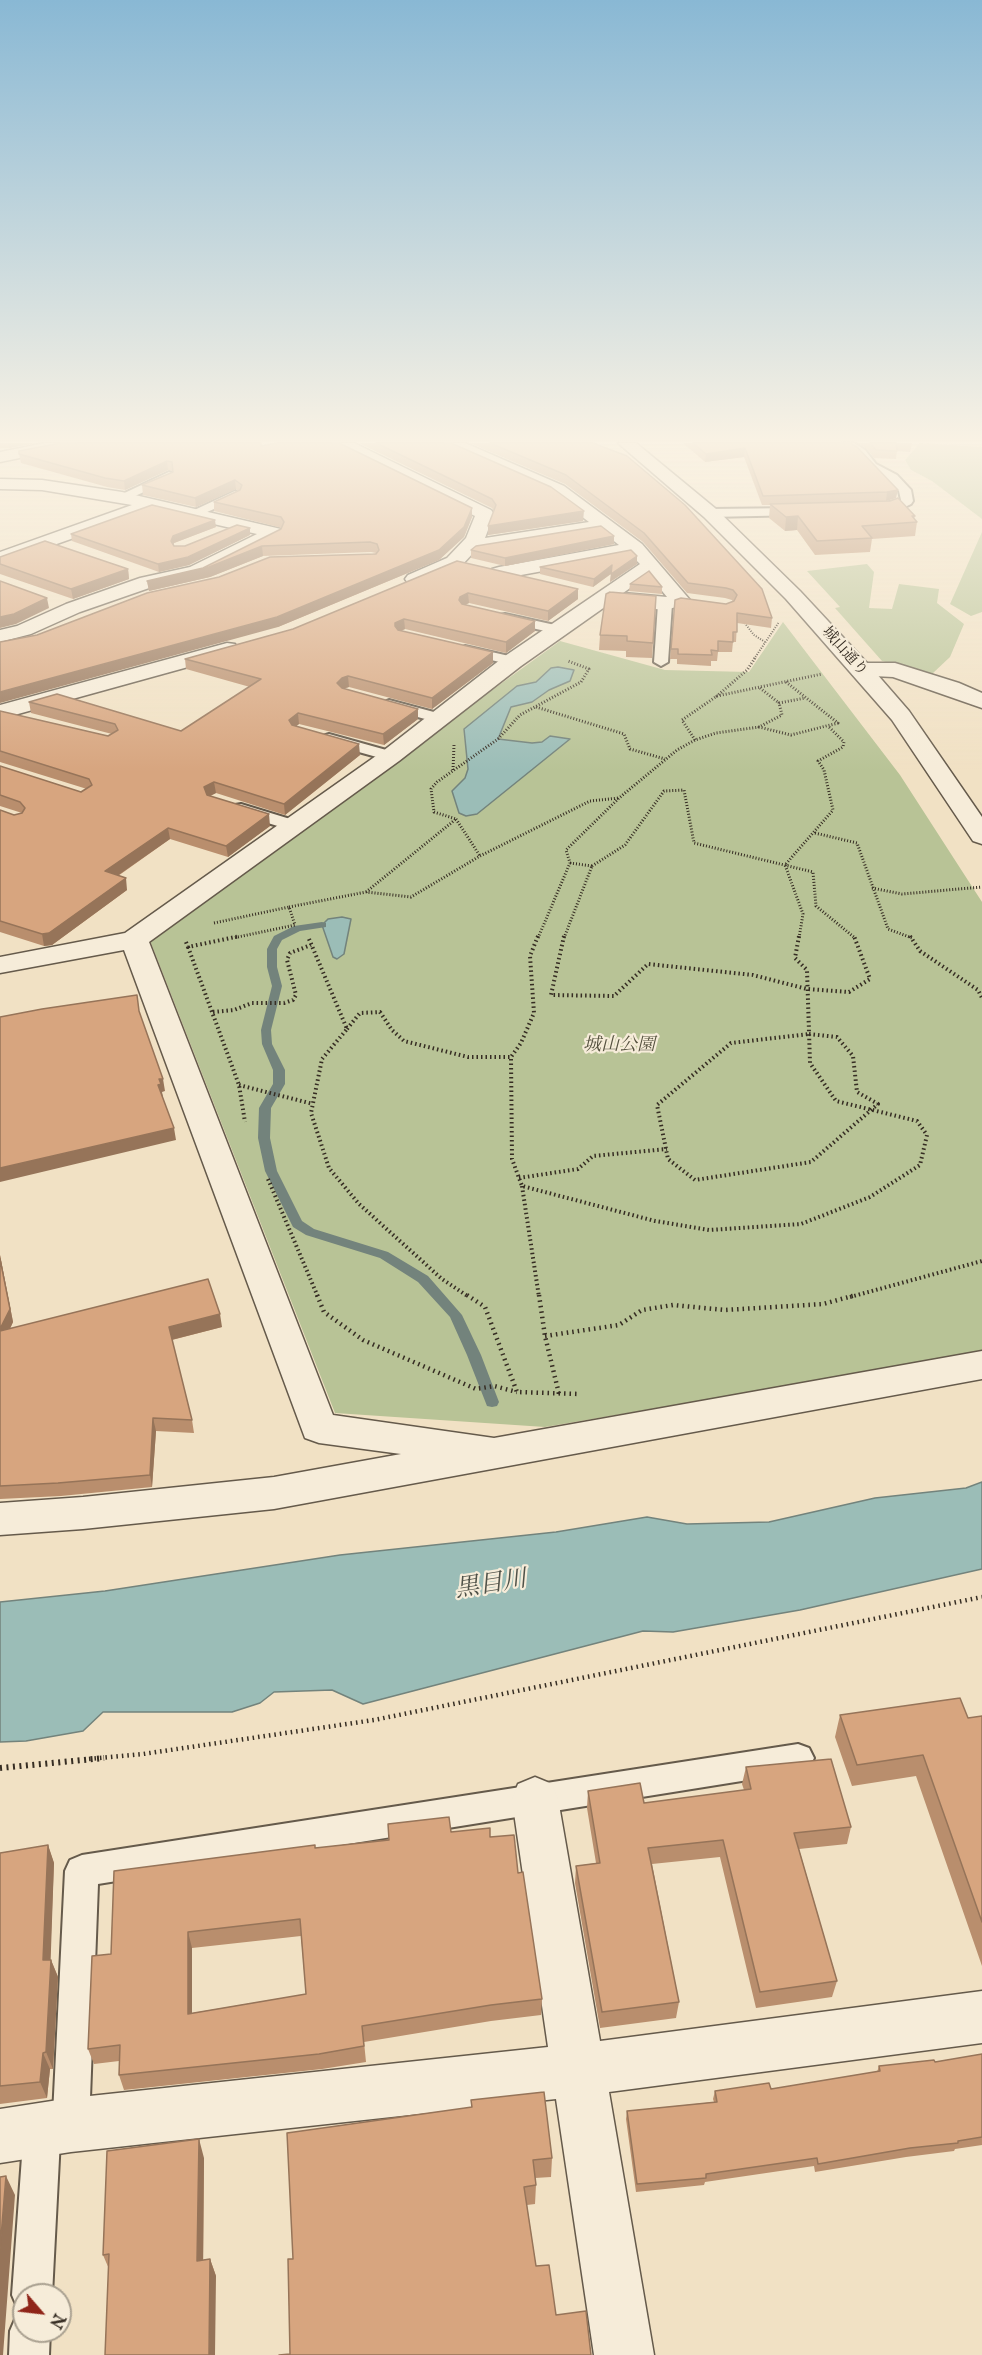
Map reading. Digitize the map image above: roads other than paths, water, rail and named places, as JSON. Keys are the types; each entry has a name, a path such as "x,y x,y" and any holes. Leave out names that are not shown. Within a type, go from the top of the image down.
{"street":[{"path":"0,636 24,630 73,608 158,580 196,572 234,553"},
{"path":"394,588 454,562 463,553"},
{"path":"639,553 673,602"},
{"name":"城山通り","path":"750,553 793,595 901,716 982,836"},
{"path":"499,573 643,556"},
{"path":"0,965 134,940 170,927 294,826 391,756 513,661 559,630 592,595 643,556"},
{"path":"454,562 545,584"},
{"path":"124,568 158,580"},
{"path":"592,595 724,606"},
{"path":"52,600 73,608"},
{"path":"0,712 240,646"},
{"path":"861,670 895,670 951,687 982,700"},
{"path":"134,940 319,1428 491,1452"},
{"path":"0,1519 83,1513 274,1492 491,1452 759,1407 982,1365"},
{"path":"535,1799 624,2355"},
{"path":"38,2130 579,2070 982,2017"}],"lane":[{"path":"174,591 205,584"},
{"path":"661,663 673,602"},
{"path":"491,615 559,630"},
{"path":"0,647 55,631"},
{"path":"448,645 513,661"},
{"path":"371,700 440,718"},
{"path":"0,712 33,721"},
{"path":"312,734 391,756"},
{"path":"226,804 294,826"},
{"path":"32,2283 38,2130 82,1871 798,1758"}],"water":[{"path":"551,668 574,670 570,681 549,690 532,702 511,707 498,739 532,743 542,742 550,736 570,739 477,814 466,816 459,813 452,791 465,778 468,769 464,729 517,686 536,682"},
{"path":"342,917 351,919 344,954 337,959 333,957 322,925 328,919"},
{"name":"黒目川","path":"982,1482 982,1569 800,1610 673,1632 643,1631 363,1704 332,1690 274,1692 260,1703 232,1712 103,1712 83,1731 26,1741 0,1742 0,1602 105,1591 340,1555 556,1532 647,1517 687,1524 769,1522 875,1498 966,1488"}],"waterway":[{"path":"322,925 298,928 278,938 272,949 272,967 277,986 266,1030 267,1044 279,1070 279,1084 265,1108 264,1138 271,1171 297,1224 310,1232 384,1255 423,1279 455,1315 474,1355 492,1402"}],"park label":[{"name":"城山公園","path":"619,1046"}]}
